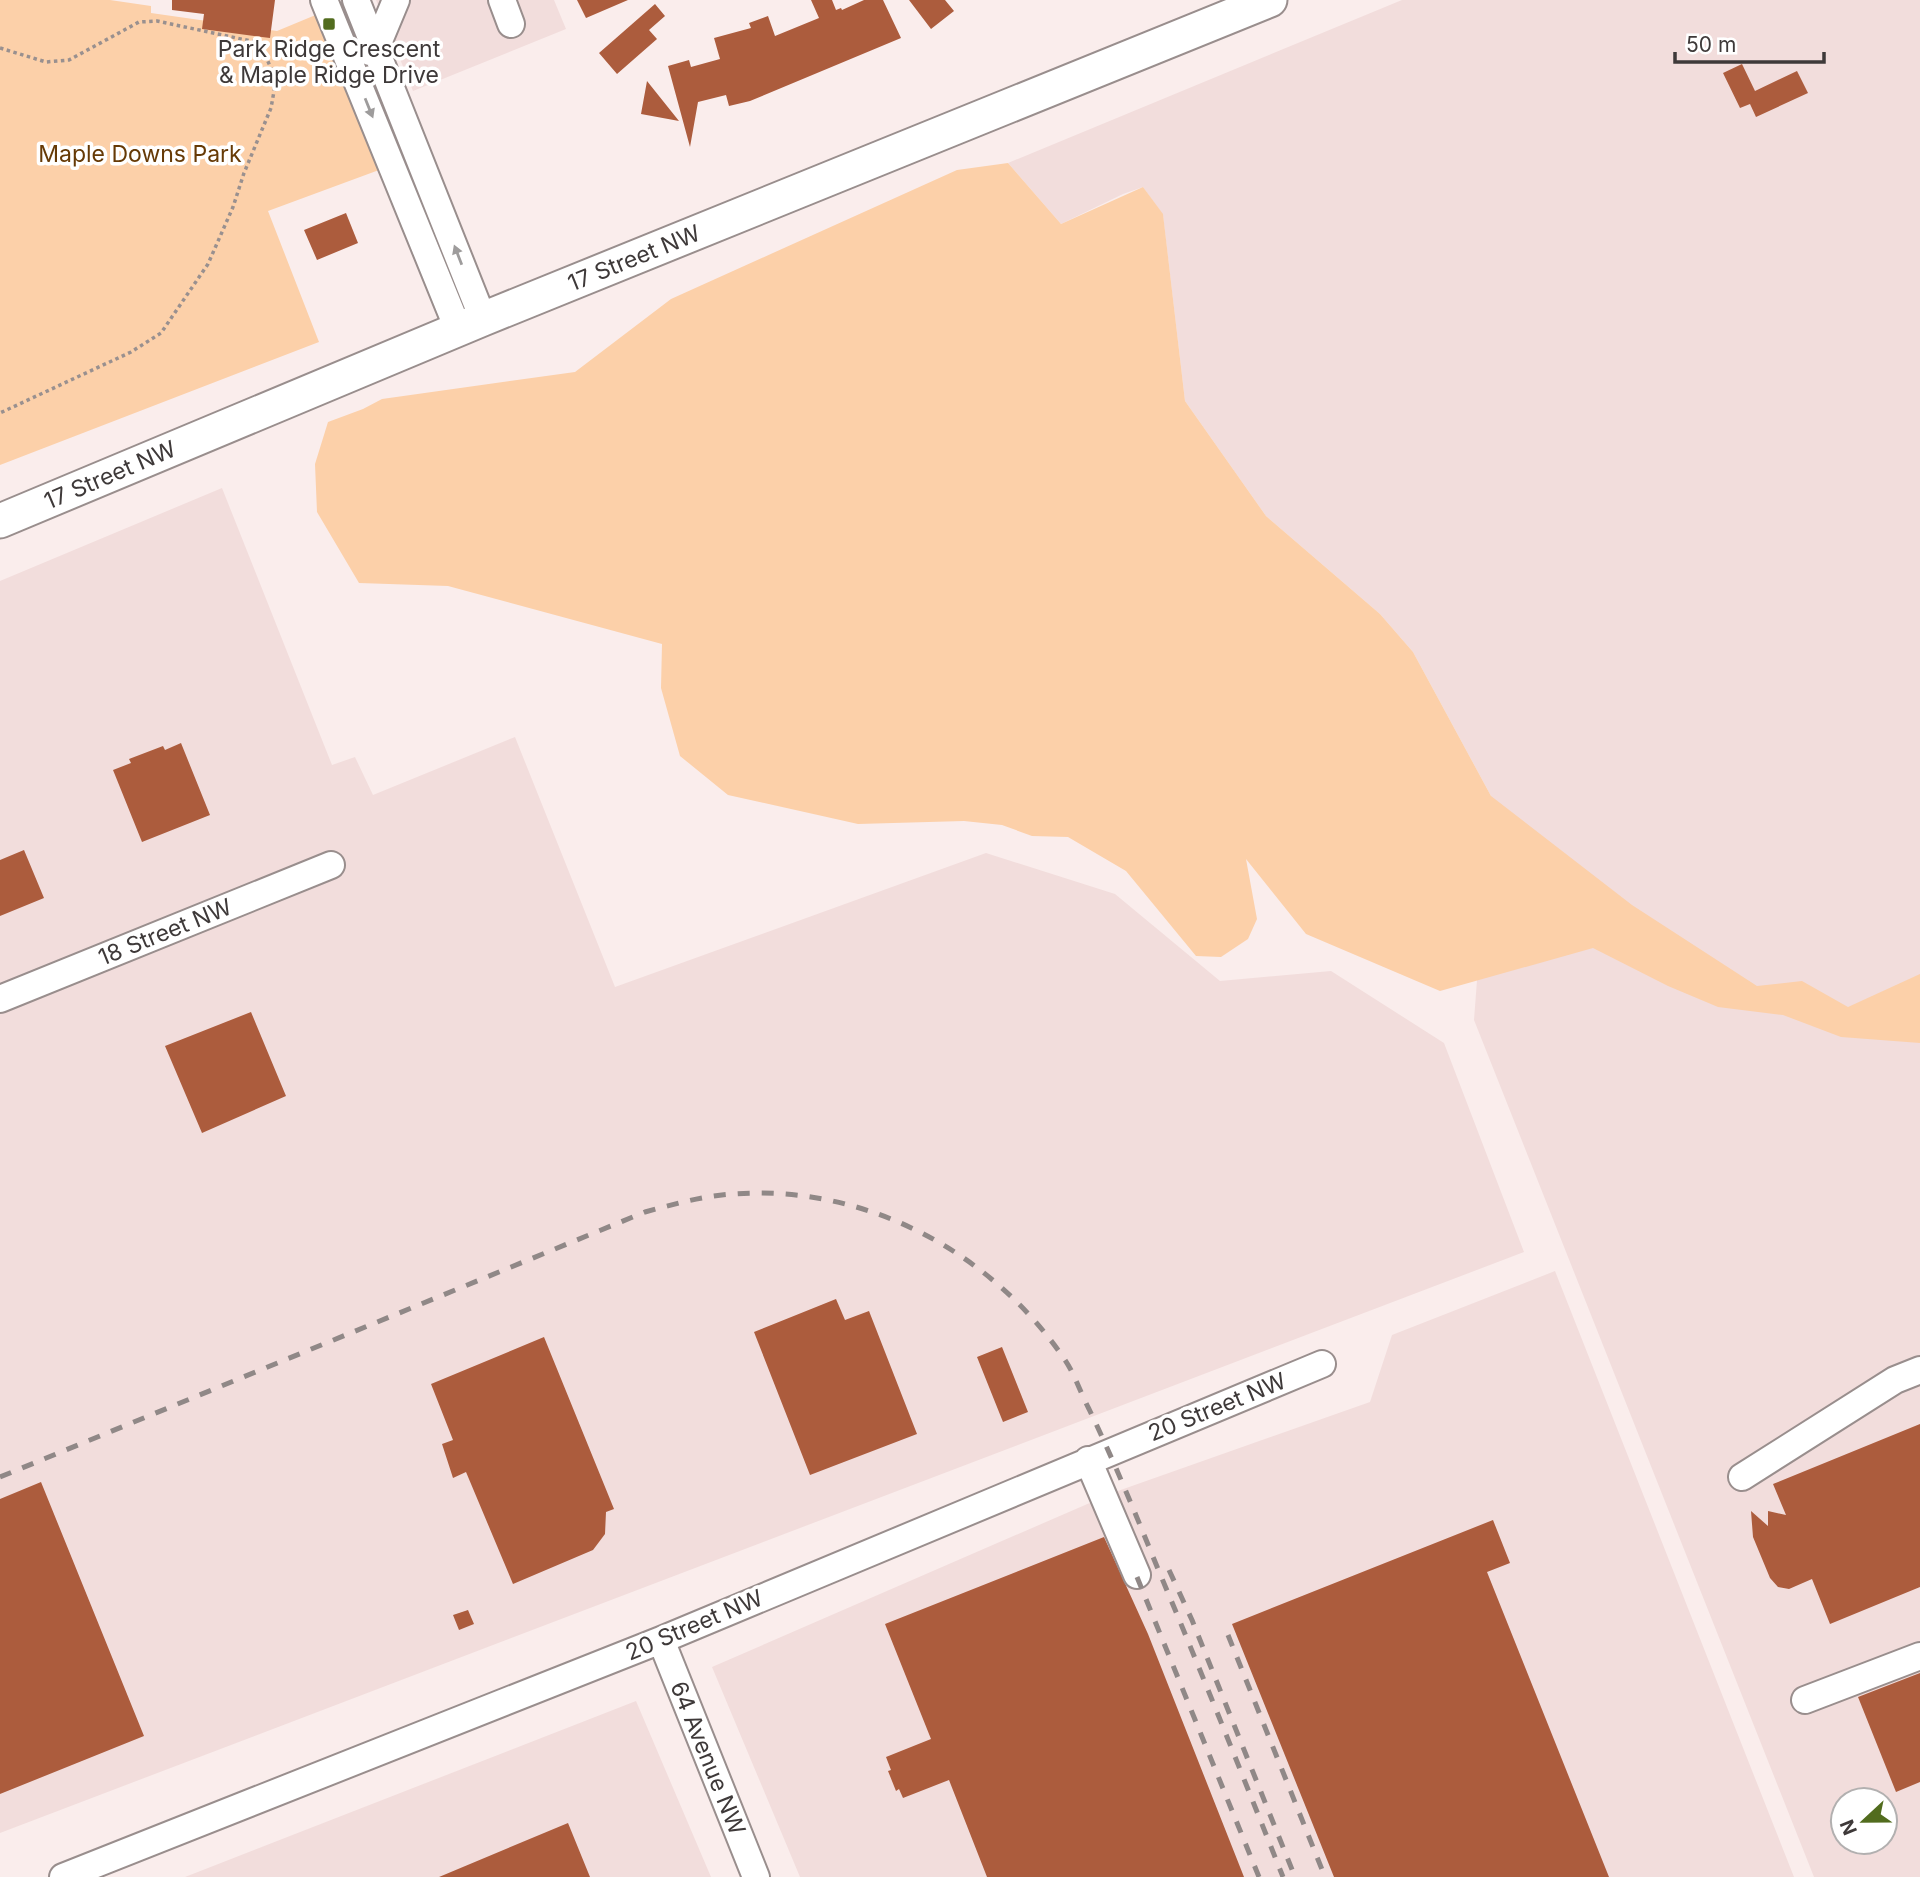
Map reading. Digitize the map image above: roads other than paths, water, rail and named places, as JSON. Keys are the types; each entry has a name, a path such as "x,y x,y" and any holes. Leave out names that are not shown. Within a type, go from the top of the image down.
{"main road":[{"name":"17 Street NW","path":"0,521 470,324 1270,0"}],"street":[{"path":"324,0 350,63 470,324"},
{"path":"356,0 376,48 470,324"},
{"path":"350,63 376,48 396,0"},
{"name":"18 Street NW","path":"0,999 331,865"},
{"name":"20 Street NW","path":"63,1877 661,1640 1322,1364"},
{"path":"1742,1477 1895,1380 1920,1370"},
{"path":"1088,1460 1137,1575"},
{"name":"64 Avenue NW","path":"661,1640 756,1877"},
{"path":"1805,1700 1920,1656"}],"railway":[{"path":"0,1477 645,1212 722,1195 781,1194 829,1200 875,1213 919,1232 960,1256 998,1285 1033,1319 1067,1363 1133,1508 1283,1877"},
{"path":"1169,1570 1192,1620 1295,1877"},
{"path":"1137,1577 1259,1877"},
{"path":"1228,1635 1325,1877"}],"place":[{"name":"Park Ridge Crescent & Maple Ridge Drive","path":"329,24"}],"park label":[{"name":"Maple Downs Park","path":"140,154"}]}
